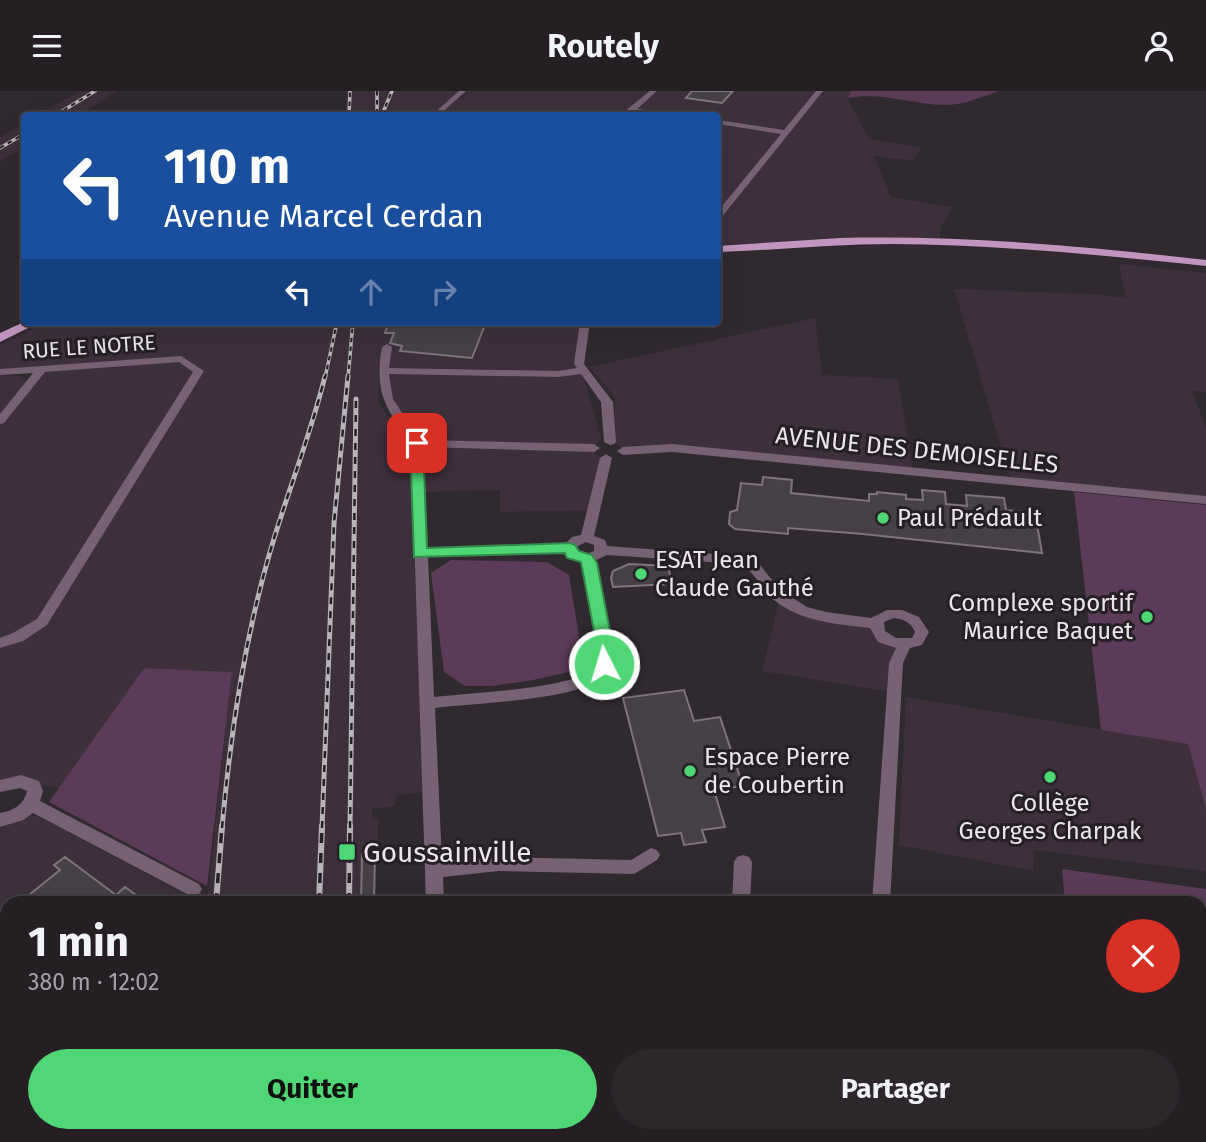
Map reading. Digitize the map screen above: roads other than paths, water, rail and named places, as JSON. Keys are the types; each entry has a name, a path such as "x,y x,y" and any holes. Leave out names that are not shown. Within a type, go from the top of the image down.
{"main road":[{"path":"721,249 836,242 916,241 1059,249 1206,263"},
{"path":"0,338 26,326"}],"street":[{"path":"438,112 463,91"},
{"path":"630,112 654,91"},
{"path":"721,212 820,91"},
{"path":"721,122 784,132"},
{"path":"584,326 579,364 607,402 610,443"},
{"path":"387,347 383,371 385,398 417,443 419,554 428,703 435,896"},
{"name":"RUE LE NOTRE","path":"0,372 181,359 199,371 42,622 18,637 0,643"},
{"path":"0,421 40,371"},
{"path":"383,371 558,374 582,371"},
{"path":"417,443 594,448 610,443 619,445 623,451"},
{"path":"587,538 606,458 595,454 594,448"},
{"name":"AVENUE DES DEMOISELLES","path":"606,458 615,457 623,451 672,448 1206,500"},
{"path":"419,554 570,548 577,540 587,538 597,540 602,549"},
{"path":"570,548 577,557 587,559 597,556 602,549"},
{"path":"602,549 742,560 758,568 774,592 795,608 813,615 876,624"},
{"path":"428,703 581,683 598,674 604,664 606,652 587,559"},
{"path":"886,614 899,614 912,618 922,632 917,641 905,645 884,639 876,624 886,614"},
{"path":"881,896 897,663 905,645"},
{"path":"0,786 13,781 28,783 35,791 31,804 18,815 0,820"},
{"path":"31,804 193,889"},
{"path":"434,870 499,864 634,867 651,855"},
{"path":"741,896 743,862"}],"railway":[{"path":"61,112 95,91"},
{"path":"349,112 350,91"},
{"path":"377,91 377,112"},
{"path":"383,112 392,91"},
{"path":"0,148 21,136"},
{"path":"325,378 336,326"},
{"path":"348,378 353,326"},
{"path":"222,828 233,727 251,625 275,536 325,376"},
{"path":"322,828 334,523 348,376"},
{"path":"350,828 356,399"},
{"path":"217,896 222,826"},
{"path":"319,896 322,826"},
{"path":"349,896 350,826"}],"place":[{"name":"Paul Prédault","path":"883,518"},
{"name":"ESAT Jean Claude Gauthé","path":"641,574"},
{"name":"Complexe sportif Maurice Baquet","path":"1147,617"},
{"name":"Espace Pierre de Coubertin","path":"690,771"},
{"name":"Collège Georges Charpak","path":"1050,777"},
{"name":"Goussainville","path":"347,852"}]}
